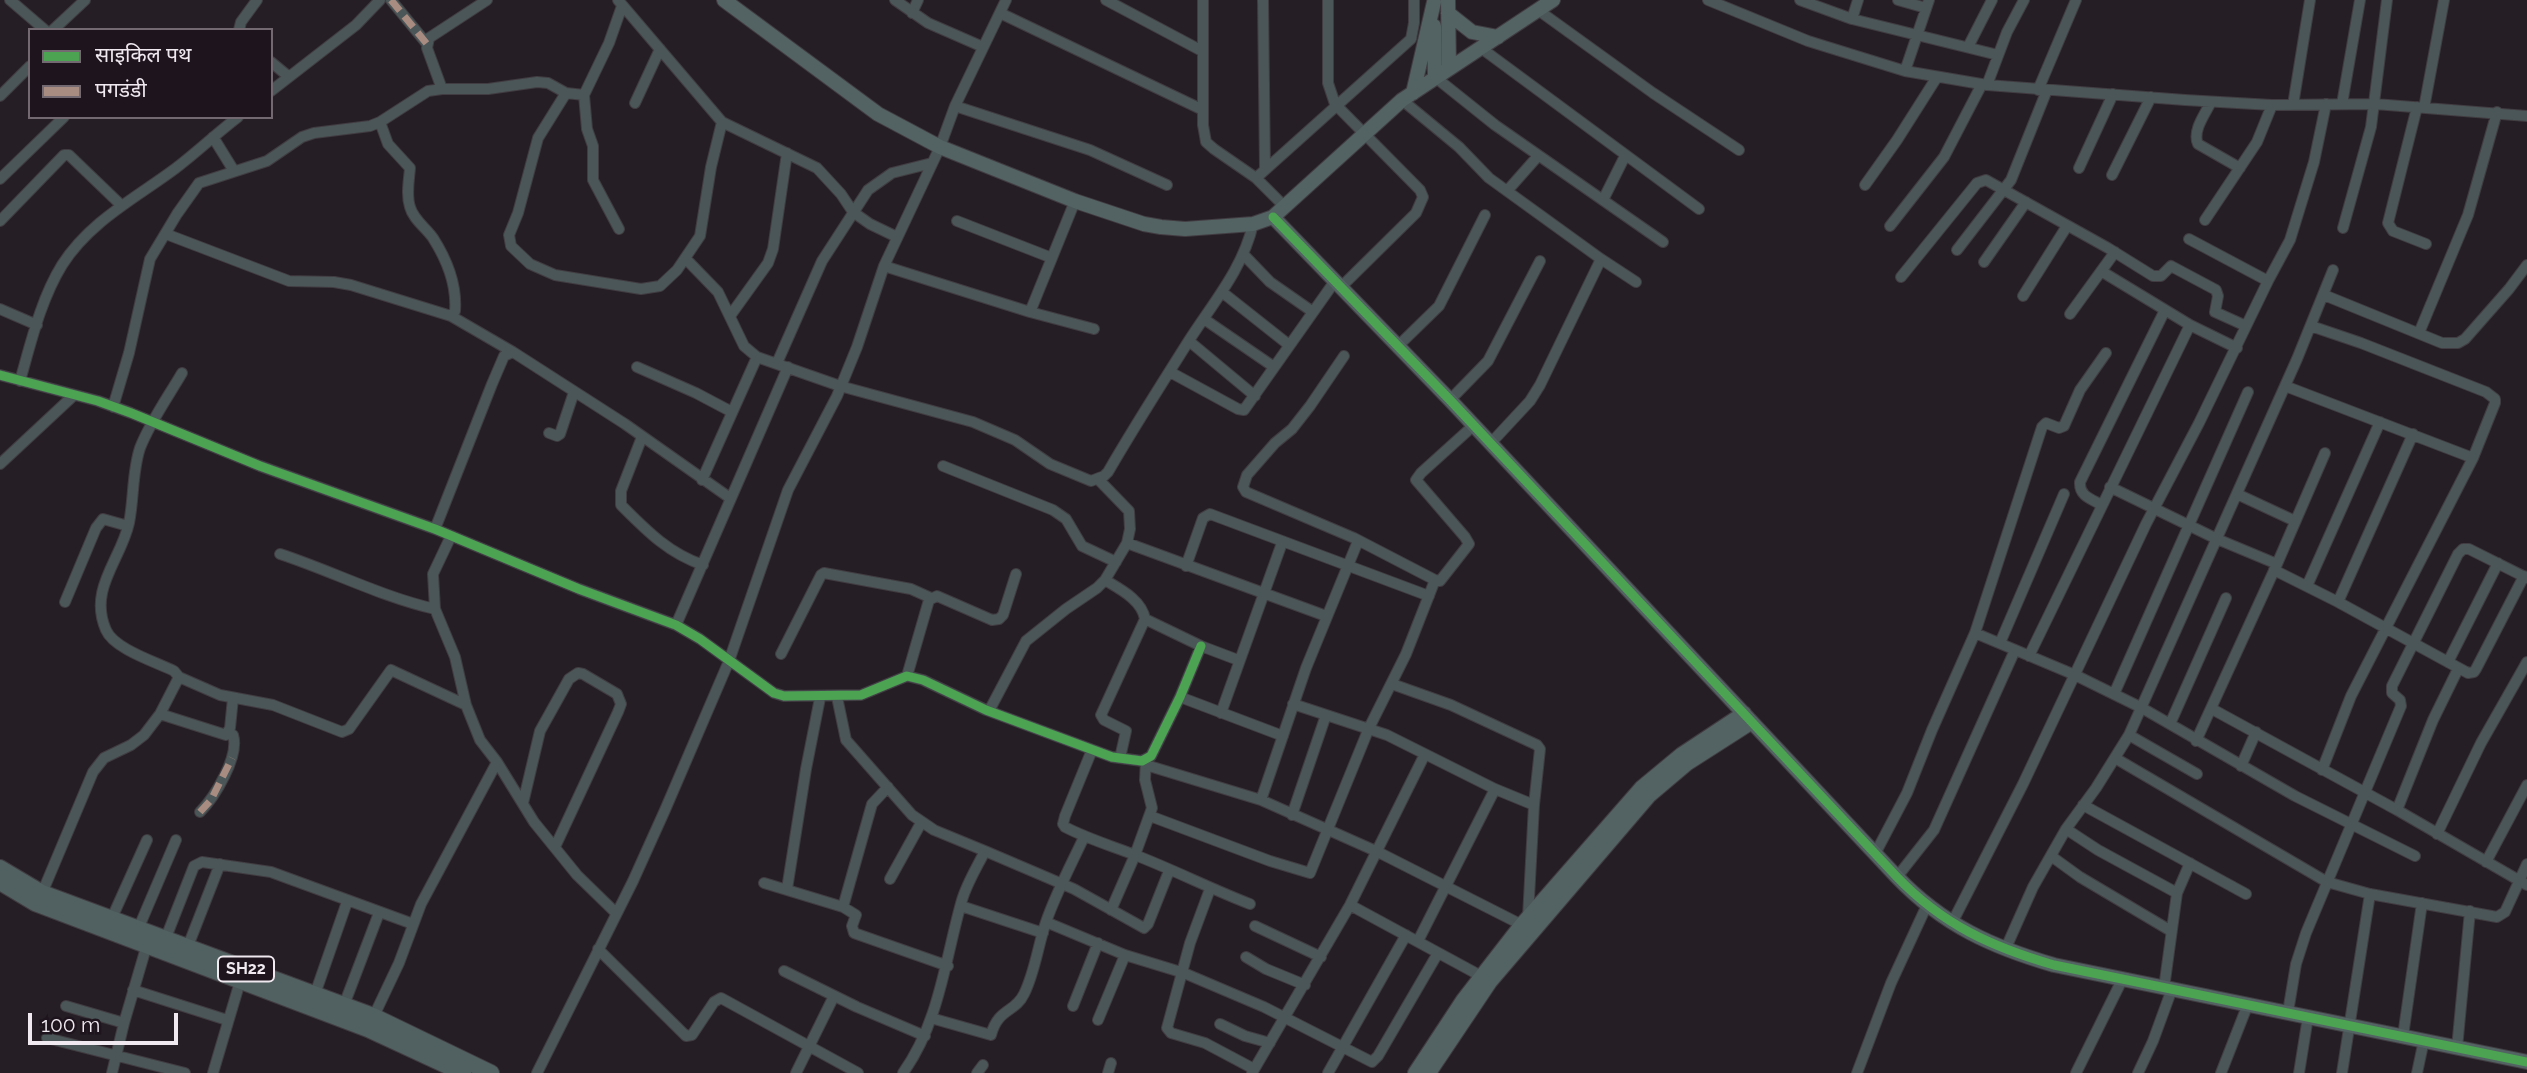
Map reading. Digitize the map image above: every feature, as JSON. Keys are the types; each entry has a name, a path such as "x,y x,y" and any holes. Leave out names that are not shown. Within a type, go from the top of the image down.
{"main road":[{"name":"SH22","path":"0,868 40,899 111,920 146,938 188,946 242,975 315,994 345,1005 463,1073"},
{"name":"SH22","path":"0,882 371,1022 485,1072"}],"street":[{"path":"10,0 43,28"},
{"path":"55,28 85,0"},
{"path":"240,28 257,0"},
{"path":"273,88 356,25 380,0"},
{"path":"391,0 428,44 442,89"},
{"path":"428,44 429,38 486,0"},
{"path":"724,0 878,114 940,147 1075,201 1144,224 1185,229 1253,224 1273,217 1408,96 1553,0"},
{"path":"895,0 928,23 983,47"},
{"path":"912,13 918,0"},
{"path":"537,1073 665,810 729,661 788,489 824,424 857,347 884,266 940,147 955,106 1006,0"},
{"path":"1106,0 1202,51"},
{"path":"1203,0 1203,134 1206,142 1256,177 1285,207"},
{"path":"1262,0 1265,169"},
{"path":"1170,372 1240,410 1248,407 1313,312 1338,284 1416,213 1423,197 1420,190 1335,104 1328,83 1328,0"},
{"path":"1256,177 1410,39 1414,23 1414,0"},
{"path":"1708,0 1808,41 1905,71 1985,84 2211,102 2272,105 2375,104 2526,113"},
{"path":"1800,0 1852,19 1998,54"},
{"path":"1852,19 1858,0"},
{"path":"1898,0 1927,4 1905,71"},
{"path":"1968,47 1992,0"},
{"path":"1890,226 1944,157 1985,84 2024,0"},
{"path":"1957,250 2005,190 2015,173 2042,90 2076,0"},
{"path":"2293,105 2310,0"},
{"path":"2342,104 2360,0"},
{"path":"2343,228 2371,127 2387,0"},
{"path":"2426,244 2393,231 2388,223 2421,108 2444,0"},
{"path":"620,3 722,122 817,168 853,212 897,237"},
{"path":"619,229 593,180 593,146 587,129 584,95 609,43 620,3"},
{"path":"1441,4 1472,32 1498,37"},
{"path":"1441,4 1449,67"},
{"path":"1435,77 1441,4"},
{"path":"1408,96 1441,4"},
{"path":"1538,10 1653,93 1739,150"},
{"path":"1000,13 1203,110"},
{"path":"1481,48 1699,209"},
{"path":"635,103 660,49"},
{"path":"273,64 288,76"},
{"path":"0,96 28,68"},
{"path":"1435,77 1538,156 1663,242"},
{"path":"1865,185 1937,77"},
{"path":"113,407 129,353 150,259 199,183 267,161 302,137 380,122 428,91 488,89 537,82 548,83 566,93 584,95"},
{"path":"566,93 541,132 509,235 511,246 530,264 546,272 641,289 660,286 677,270 700,236 711,167 722,122"},
{"path":"2079,168 2113,94"},
{"path":"1408,96 1507,191 1636,282"},
{"path":"2112,175 2151,97"},
{"path":"2211,102 2195,134 2196,140 2198,144 2240,168"},
{"path":"1952,923 2154,508 2296,226 2314,162 2326,104"},
{"path":"2205,220 2257,142 2272,105"},
{"path":"955,106 1090,150 1167,185"},
{"path":"2419,333 2468,215 2497,112"},
{"path":"0,179 62,119"},
{"path":"20,381 50,289 62,265 93,228 121,205 175,169 236,119"},
{"path":"380,122 388,144 410,168 408,197 411,211 433,239 448,265 455,288 455,312 451,316"},
{"path":"213,137 234,171"},
{"path":"730,316 768,263 773,249 787,153"},
{"path":"0,221 64,155 72,158 121,205"},
{"path":"1507,191 1538,156"},
{"path":"1603,200 1625,156"},
{"path":"676,625 730,498 822,261 868,190 892,173 932,163"},
{"path":"1900,277 1977,183 1988,181 2153,276 2161,276 2171,266 2216,290 2218,296 2215,312 2246,327"},
{"path":"1030,312 1075,201"},
{"path":"1984,262 2026,202"},
{"path":"1398,346 1439,306 1485,215"},
{"path":"1273,217 1450,400 1875,854 1927,905 1952,923 2005,950 2122,980 2527,1062"},
{"path":"957,221 1052,258"},
{"path":"685,259 718,292 744,346 757,357 840,386 974,422 1015,440 1050,464 1086,480 1098,479 1108,472 1139,417 1244,255 1253,224"},
{"path":"2023,296 2067,226"},
{"path":"166,234 289,281 351,285 451,316 575,392 730,498"},
{"path":"2189,239 2268,281"},
{"path":"2070,314 2115,252"},
{"path":"1244,255 1270,282 1313,312"},
{"path":"1490,444 1530,401 1540,385 1601,259"},
{"path":"1450,400 1488,361 1539,261"},
{"path":"2324,295 2442,343 2458,343 2465,339 2527,265"},
{"path":"884,266 1030,312 1094,329"},
{"path":"2005,950 2023,906 2066,829 2129,735 2285,386 2333,270"},
{"path":"2101,271 2190,325 2236,348"},
{"path":"1222,292 1289,345"},
{"path":"0,309 37,325"},
{"path":"2102,505 2084,496 2080,482 2165,310"},
{"path":"1204,319 1274,367"},
{"path":"2029,656 2190,325"},
{"path":"2311,326 2361,343 2491,395 2495,399 2495,409 2473,458 2351,695 2322,770"},
{"path":"1189,341 1255,396"},
{"path":"435,529 492,384 505,356 513,352"},
{"path":"1875,854 1907,793 1975,633 2042,427 2046,424 2059,428 2064,426 2080,390 2106,353"},
{"path":"1344,356 1292,429 1275,443 1247,475 1242,487 1246,492 1359,541 1435,580 1443,578 1469,544 1416,480 1473,426"},
{"path":"702,480 757,357"},
{"path":"637,367 732,412"},
{"path":"182,373 140,448 128,526 102,588 100,600 106,631 125,648 209,691 273,705 345,732 391,670 466,705"},
{"path":"0,375 113,407 260,466 435,529 579,589 676,625 774,693 820,698 861,695 907,676 923,680 989,711 1092,750 1146,762 1261,800 1378,852 1528,924"},
{"path":"2285,386 2473,458"},
{"path":"550,433 559,436 575,392"},
{"path":"2114,694 2248,393"},
{"path":"0,464 73,396"},
{"path":"2307,586 2380,422"},
{"path":"2338,602 2413,434"},
{"path":"642,437 621,491 621,505 666,548 703,565"},
{"path":"2196,741 2325,453"},
{"path":"943,466 1063,515 1082,545 1116,562"},
{"path":"989,711 1026,641 1105,580 1126,543 1130,529 1129,511 1098,479"},
{"path":"2110,487 2276,567 2307,586 2338,602 2386,628 2415,644 2448,662 2458,669 2471,673 2525,577 2469,549 2461,551 2415,644 2391,690 2400,700 2401,706 2300,949 2288,1012"},
{"path":"2000,643 2064,494"},
{"path":"2237,494 2295,521"},
{"path":"1186,566 1203,518 1207,515 1429,596"},
{"path":"65,602 96,528 103,519 128,526"},
{"path":"451,536 433,574 435,609 455,657 474,729 555,847 578,875 616,913"},
{"path":"1261,800 1326,616 1359,541"},
{"path":"1126,543 1326,616"},
{"path":"1221,713 1282,543"},
{"path":"280,554 398,600 435,609"},
{"path":"2448,662 2498,563"},
{"path":"781,654 824,573 911,589 931,598 937,596 995,620 1003,615 1016,574"},
{"path":"1105,580 1133,600 1145,614 1101,715 1104,720 1126,731 1120,758"},
{"path":"1150,816 1307,873 1312,870 1369,728 1392,684 1435,580"},
{"path":"907,676 931,598"},
{"path":"2169,724 2226,598"},
{"path":"1145,619 1201,646 1238,660"},
{"path":"1975,633 2114,694 2241,766 2415,856"},
{"path":"1111,910 1150,816 1153,803 1146,788 1146,762 1180,698 1201,646"},
{"path":"1898,877 1934,830 2015,650"},
{"path":"2437,834 2481,743 2522,683 2527,662"},
{"path":"2397,810 2433,720 2458,669"},
{"path":"523,803 540,731 569,679 573,675 583,674 617,694 621,704 618,712 555,847"},
{"path":"40,899 79,802 99,763 137,740 160,714 178,677"},
{"path":"1392,684 1451,705 1537,745 1541,756 1534,805 1528,924 1429,1073"},
{"path":"837,697 846,740 921,823 1061,885 1141,927 1146,927 1169,871"},
{"path":"228,733 233,698"},
{"path":"788,889 820,698"},
{"path":"1180,698 1283,736"},
{"path":"1293,704 1369,728 1534,805"},
{"path":"2212,709 2523,882"},
{"path":"160,714 224,735 233,735 235,742 232,758 211,800 200,812"},
{"path":"1292,815 1326,715"},
{"path":"1415,1073 1481,975 1528,924 1598,854 1661,785 1748,718"},
{"path":"2241,766 2256,732"},
{"path":"2129,735 2197,774"},
{"path":"1092,750 1063,821 1065,827 1250,904"},
{"path":"1210,889 1196,925 1167,1026 1168,1031 1205,1043 1253,1071 1350,905 1425,754"},
{"path":"2115,758 2327,882 2370,894 2491,917 2505,912 2523,882 2527,864"},
{"path":"371,1022 399,963 425,895 497,762"},
{"path":"2486,862 2527,785"},
{"path":"843,907 872,804 888,787"},
{"path":"1418,941 1495,789"},
{"path":"2083,805 2246,894"},
{"path":"890,880 921,823"},
{"path":"2066,829 2098,850 2177,893"},
{"path":"931,1018 991,1035 1002,1013 1017,1004 1025,993 1045,927 1084,837"},
{"path":"111,920 146,840"},
{"path":"112,1073 146,938 176,840"},
{"path":"903,1073 925,1036 948,966 964,893 985,851"},
{"path":"2051,856 2080,877 2171,931"},
{"path":"146,938 194,866 202,862 271,872 412,925"},
{"path":"2138,1073 2148,1054 2168,989 2171,931 2177,893 2190,863"},
{"path":"188,946 220,864"},
{"path":"764,883 843,907 856,915 852,926 854,933 948,966"},
{"path":"2342,1073 2370,894"},
{"path":"315,994 347,902"},
{"path":"2403,1036 2422,903"},
{"path":"1350,905 1481,975"},
{"path":"1857,1073 1891,983 1927,905"},
{"path":"961,906 1045,927 1184,973 1344,1046 1369,1061 1375,1060 1438,953"},
{"path":"2457,1048 2470,911"},
{"path":"345,1005 379,913"},
{"path":"1255,926 1321,957"},
{"path":"1328,1073 1406,935"},
{"path":"1073,1006 1098,943"},
{"path":"598,949 686,1036 692,1035 714,1002 721,998 858,1073"},
{"path":"1098,1020 1125,955"},
{"path":"1246,957 1266,969 1305,985"},
{"path":"784,971 925,1036"},
{"path":"213,1073 242,975"},
{"path":"2076,1073 2122,980"},
{"path":"133,990 227,1020"},
{"path":"796,1073 834,996"},
{"path":"2221,1073 2248,1004"},
{"path":"66,1006 124,1023"},
{"path":"2299,1073 2308,1017"},
{"path":"1220,1024 1270,1044"},
{"path":"47,1038 185,1073"},
{"path":"2417,1073 2424,1040"}],"marked path":[{"path":"391,0 427,44"},
{"path":"200,812 211,800 232,758"}],"cycle path":[{"path":"1273,217 1450,400 1897,877 1914,894 1951,921 1989,942 2054,965 2527,1062"},
{"path":"0,375 98,401 131,413 260,466 435,529 579,589 676,625 700,639 774,693 784,696 861,695 907,676 923,680 986,710 1112,757 1142,761 1151,756 1201,646"}]}
